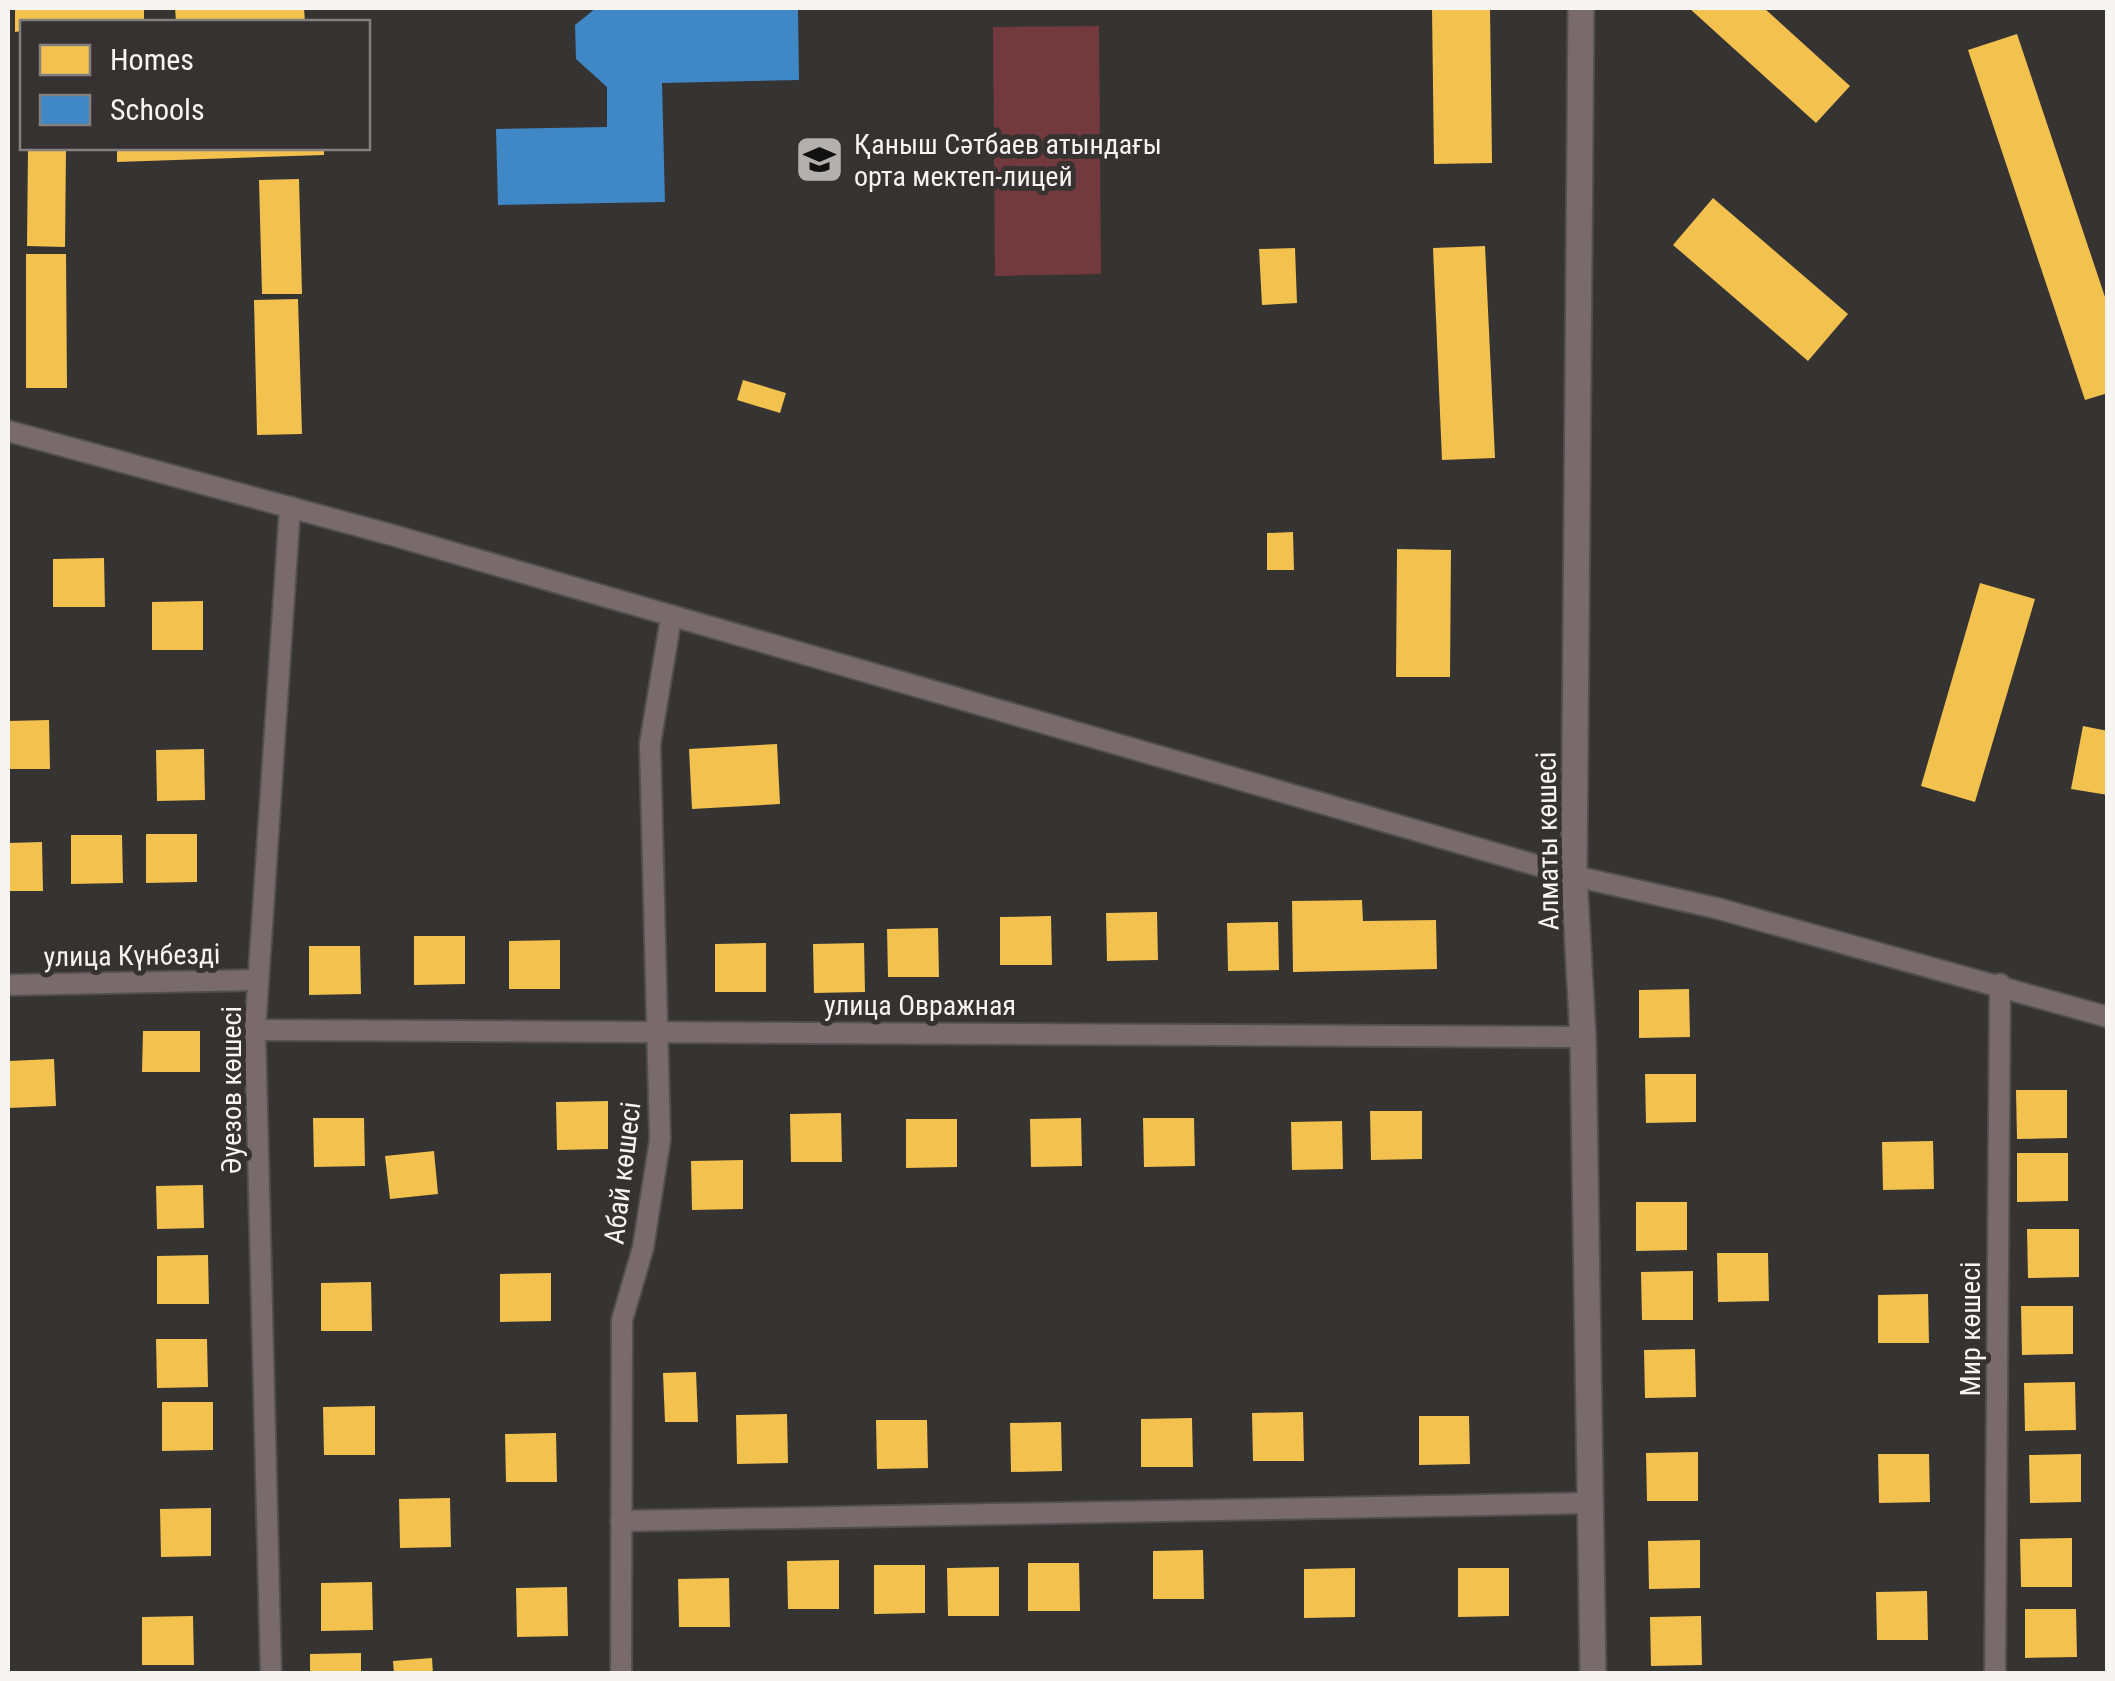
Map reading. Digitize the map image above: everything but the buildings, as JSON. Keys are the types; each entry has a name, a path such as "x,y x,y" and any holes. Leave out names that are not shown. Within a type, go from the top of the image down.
{"street":[{"name":"Алматы көшесі","path":"1581,8 1574,876 1583,1037 1593,1674"},
{"path":"8,431 290,506 1574,876 1716,908 2108,1016"},
{"name":"Әуезов көшесі","path":"271,1674 256,1030 290,506"},
{"name":"Абай көшесі","path":"622,1674 622,1320 643,1248 660,1140 660,1030 649,837 650,744 671,618"},
{"name":"улица Күнбезді","path":"8,985 258,980"},
{"name":"Мир көшесі","path":"1995,1674 2000,984"},
{"name":"улица Овражная","path":"256,1030 1583,1037"},
{"path":"621,1521 1590,1503"}],"shaded area":[{"path":"1099,26 1101,274 995,276 993,27"}],"place":[{"name":"Қаныш Сәтбаев атындағы орта мектеп-лицей","path":"819,160"}]}
